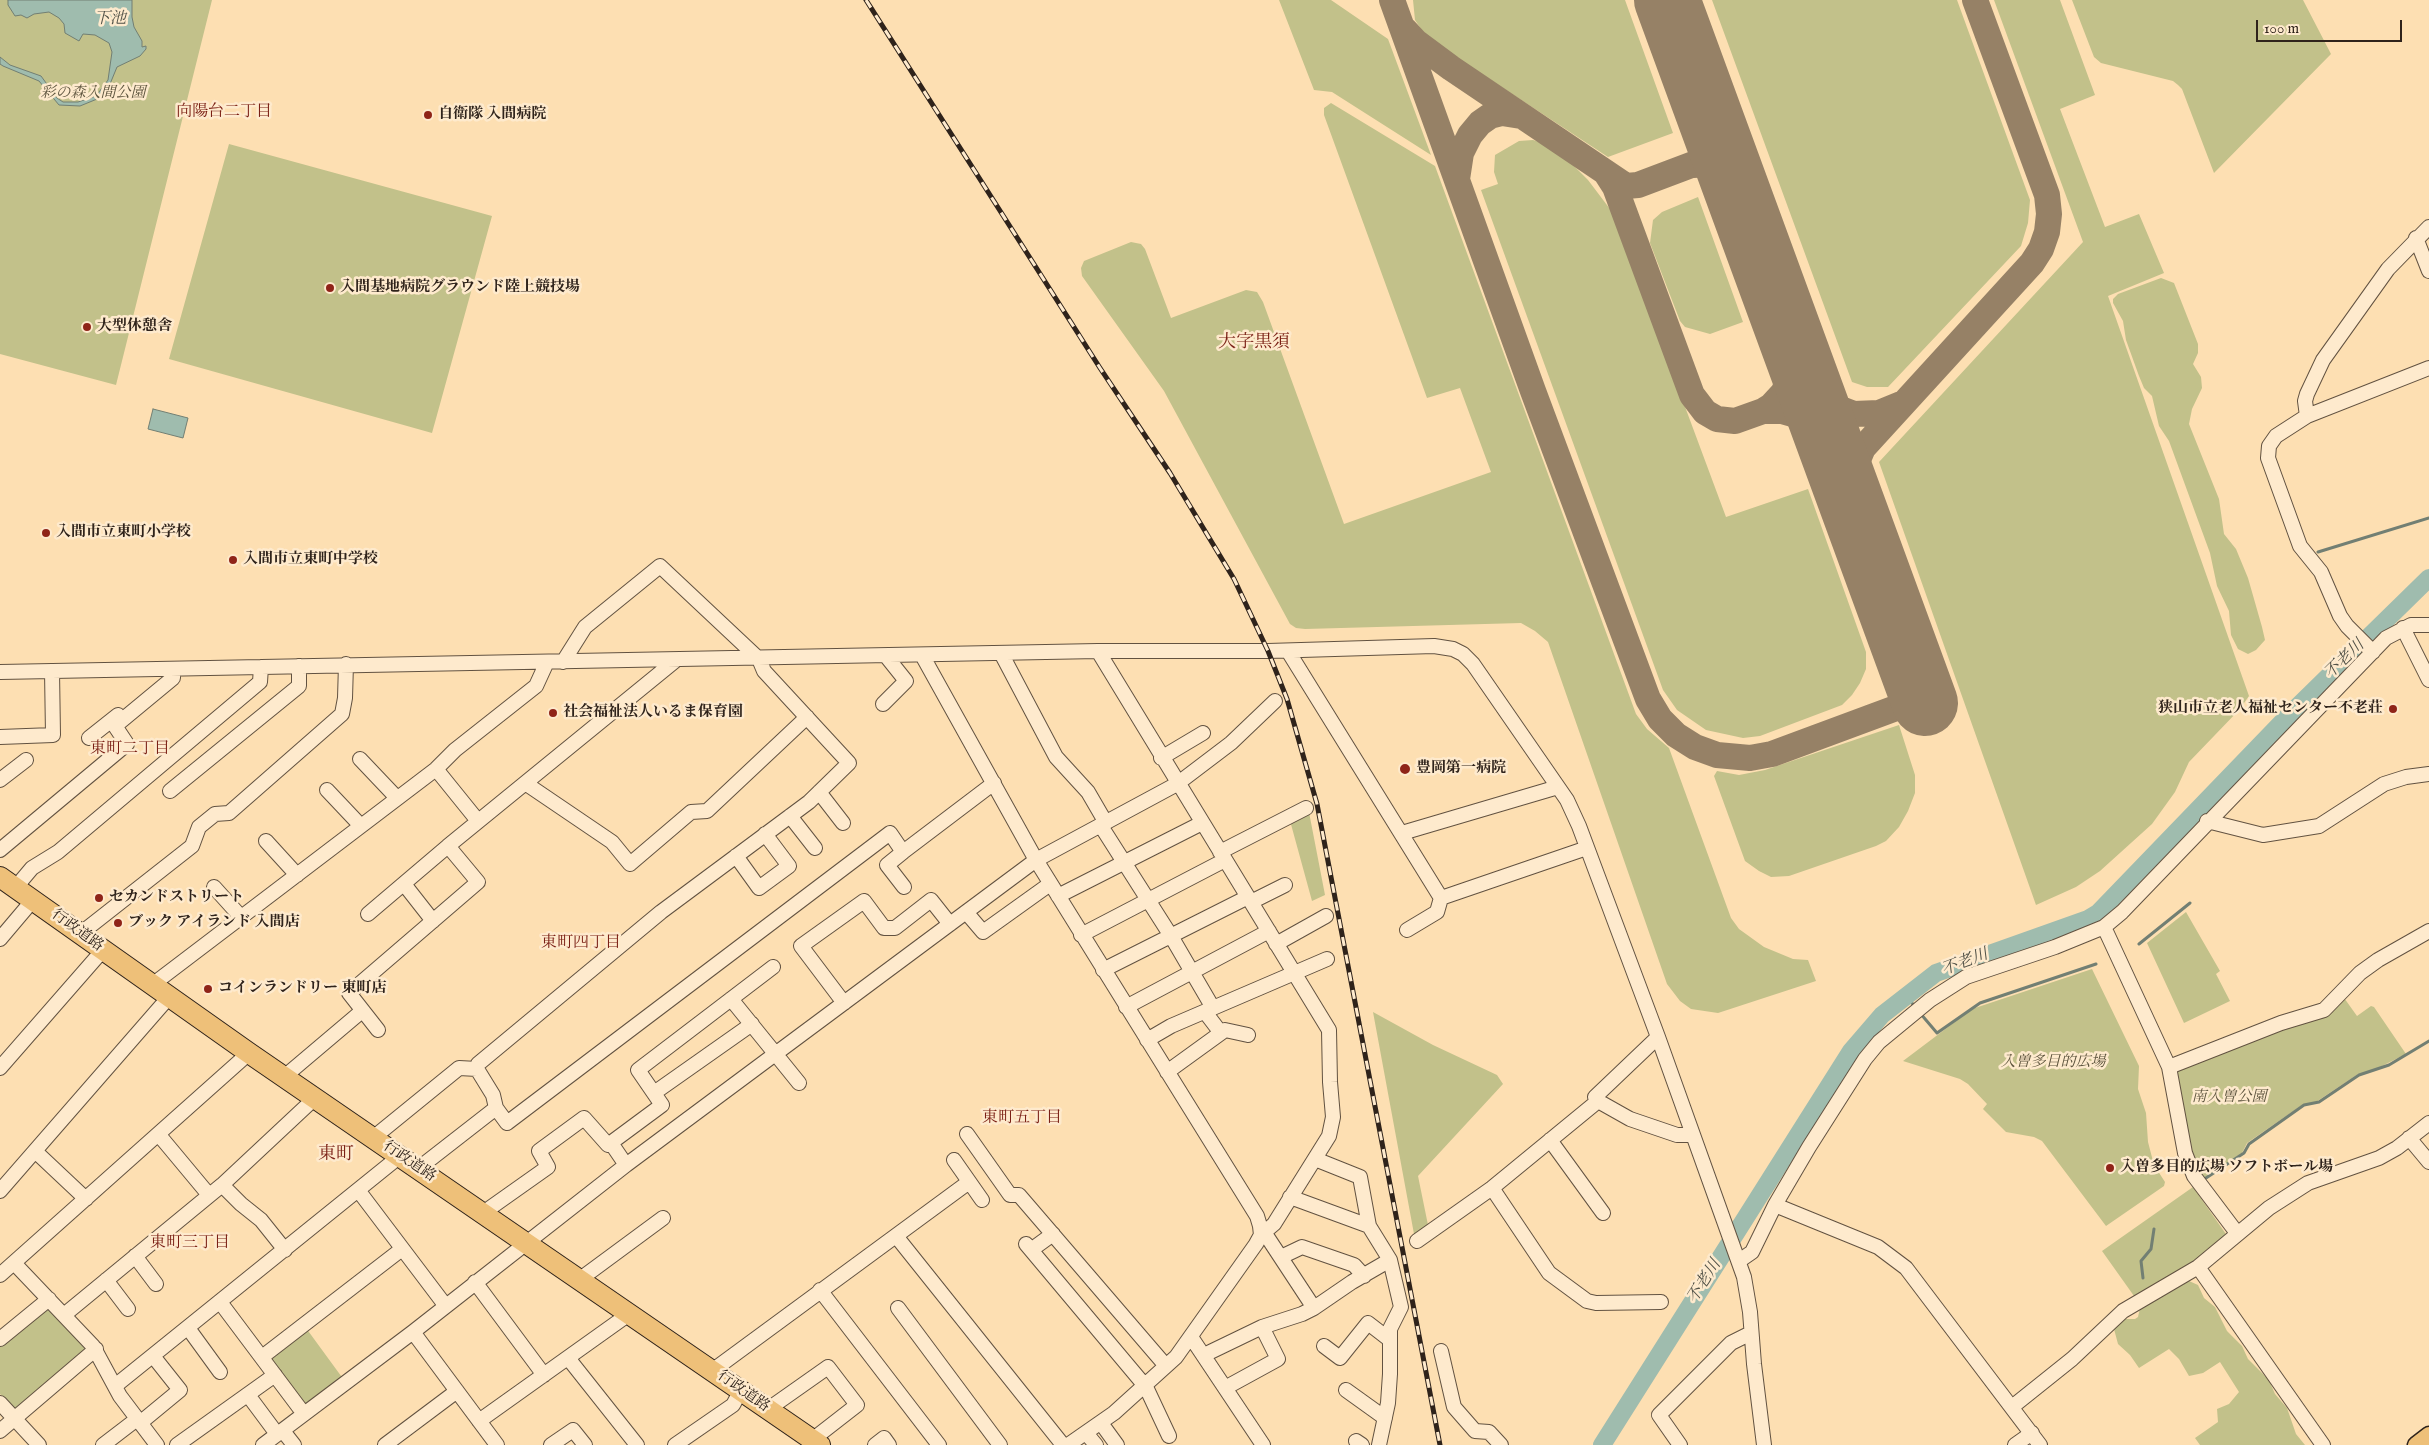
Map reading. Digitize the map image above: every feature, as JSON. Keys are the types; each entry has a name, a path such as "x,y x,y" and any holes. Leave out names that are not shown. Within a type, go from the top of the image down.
{"highway":[{"name":"行政道路","path":"8,882 169,998 419,1168 740,1392 816,1442"}],"main road":[{"path":"2416,1445 2429,1435"}],"street":[{"path":"2307,416 2305,401 2307,394 2323,360 2388,269 2416,238 2429,227"},
{"path":"2416,238 2429,271"},
{"path":"2366,646 2340,616 2321,572 2300,546 2268,458 2269,446 2276,436 2307,416 2426,369"},
{"path":"563,662 585,627 660,566 758,659 764,671 849,763 819,792 790,816 661,912 478,1064 477,1069 493,1095 496,1108 507,1123 890,834 903,852"},
{"path":"1737,1257 1752,1252 1775,1205 1813,1140 1879,1042 1930,1000 1966,976 2054,948 2104,927 2122,912 2207,822 2366,646 2386,638 2403,628 2429,624"},
{"path":"2403,628 2429,680"},
{"path":"0,672 1098,651 1288,651 1434,646 1453,649 1464,654 1473,664 1558,787 1575,817 1658,1037 1737,1257 1747,1294 1764,1445"},
{"path":"1068,1445 1101,1423 1146,1387 1191,1337 1262,1234 1274,1224 1329,1136 1333,1117 1329,1030 1161,758 1098,651"},
{"path":"1288,651 1441,898 1437,912 1407,930"},
{"path":"1001,653 1056,757 1088,792 1125,862 1192,971 1221,1033"},
{"path":"922,655 1050,884 1257,1216 1262,1234 1281,1257 1314,1308"},
{"path":"883,704 906,681 886,656"},
{"path":"368,914 478,821 676,660"},
{"path":"152,985 436,769 455,750 536,686 547,662"},
{"path":"80,934 192,846 199,827 215,814 229,812 342,714 346,664"},
{"path":"170,791 299,686 299,666"},
{"path":"8,882 58,852 260,682 261,667"},
{"path":"89,738 160,681 167,669"},
{"path":"0,850 127,744 114,726 174,678 167,669"},
{"path":"0,737 53,735 52,671"},
{"path":"263,1445 414,1332 445,1305 626,1165 1036,860 1177,784 1231,743 1275,701"},
{"path":"525,783 612,842 630,864 691,812 706,811 807,717"},
{"path":"1161,758 1203,733"},
{"path":"360,759 397,798"},
{"path":"0,780 26,760"},
{"path":"436,769 478,821"},
{"path":"2207,822 2263,835 2319,826 2384,784 2406,777 2429,774"},
{"path":"904,887 887,865 994,783"},
{"path":"1402,833 1558,787"},
{"path":"327,790 361,826"},
{"path":"819,792 843,823"},
{"path":"1081,935 1148,900 1306,808"},
{"path":"790,816 815,848"},
{"path":"1058,896 1202,823"},
{"path":"736,856 759,888 789,866 765,834"},
{"path":"266,842 297,875"},
{"path":"378,1030 349,994 478,882 448,846"},
{"path":"1441,898 1587,848"},
{"path":"404,884 433,920"},
{"path":"966,912 983,932 1050,884"},
{"path":"1103,970 1171,936 1285,885"},
{"path":"214,887 240,918"},
{"path":"0,939 33,900"},
{"path":"844,1003 801,946 864,901 884,928 895,928 931,900 950,924"},
{"path":"1276,944 1326,916"},
{"path":"2104,927 2168,1066 2186,1153 2194,1176 2237,1233"},
{"path":"1129,1012 1192,971 1268,931"},
{"path":"2168,1066 2281,1023 2324,1010 2360,974 2378,960 2429,931"},
{"path":"0,1068 103,950"},
{"path":"1147,1040 1170,1026 1295,974 1327,958"},
{"path":"484,1214 548,1167 539,1151 584,1118 608,1145 662,1105 638,1070 773,967"},
{"path":"0,1191 169,998"},
{"path":"731,999 799,1083"},
{"path":"284,1077 362,1011"},
{"path":"654,1094 752,1024"},
{"path":"1167,1072 1225,1030 1248,1034"},
{"path":"1658,1037 1595,1097 1598,1101 1630,1119 1677,1134 1692,1134"},
{"path":"0,1275 249,1053"},
{"path":"373,1138 459,1068 477,1069"},
{"path":"64,1315 222,1185 315,1098"},
{"path":"1417,1241 1492,1188 1598,1101"},
{"path":"419,1168 496,1108"},
{"path":"2012,1407 2072,1359 2123,1311 2198,1267 2269,1208 2308,1183 2379,1158 2429,1123"},
{"path":"967,1134 1010,1195 1019,1195 1166,1366"},
{"path":"159,1135 209,1195"},
{"path":"2409,1138 2429,1162"},
{"path":"1550,1140 1603,1214"},
{"path":"611,1143 626,1165"},
{"path":"35,1151 86,1199"},
{"path":"115,1386 400,1156"},
{"path":"1314,1159 1360,1177 1369,1226 1390,1260 1401,1307 1390,1329 1390,1374 1385,1418 1378,1445"},
{"path":"954,1160 982,1200"},
{"path":"712,1371 969,1182"},
{"path":"222,1185 261,1220 285,1250"},
{"path":"1492,1188 1549,1273 1587,1300 1596,1303 1661,1302"},
{"path":"358,1190 445,1305"},
{"path":"1290,1197 1369,1226"},
{"path":"1775,1205 1878,1247 1906,1268 2040,1445"},
{"path":"579,1280 663,1218"},
{"path":"1053,1234 1029,1247 1146,1387 1169,1436"},
{"path":"896,1236 1063,1445"},
{"path":"1281,1257 1302,1247 1354,1265 1364,1276"},
{"path":"262,1357 402,1248"},
{"path":"135,1256 156,1284"},
{"path":"1204,1355 1262,1327 1302,1314 1314,1308 1352,1282 1390,1260"},
{"path":"14,1263 96,1349 115,1386 157,1445"},
{"path":"2198,1267 2323,1445"},
{"path":"106,1280 128,1309"},
{"path":"475,1282 544,1375"},
{"path":"820,1290 939,1445"},
{"path":"0,1339 48,1299"},
{"path":"220,1302 304,1414"},
{"path":"898,1308 1000,1445"},
{"path":"479,1421 630,1314"},
{"path":"1324,1346 1340,1358 1368,1323 1390,1340"},
{"path":"1225,1388 1278,1359 1262,1327"},
{"path":"188,1328 220,1372"},
{"path":"414,1332 497,1445"},
{"path":"1680,1445 1659,1415 1731,1343 1751,1333"},
{"path":"1191,1337 1263,1445"},
{"path":"0,1431 96,1349"},
{"path":"1441,1351 1454,1407 1475,1431 1489,1432 1501,1445"},
{"path":"103,1445 180,1390 153,1356"},
{"path":"568,1358 637,1445"},
{"path":"767,1410 828,1367 857,1405 816,1442"},
{"path":"177,1445 275,1375"},
{"path":"1346,1390 1385,1418"},
{"path":"385,1445 457,1391"},
{"path":"676,1445 733,1405 740,1392"},
{"path":"248,1394 280,1433 294,1445"},
{"path":"0,1403 39,1445"},
{"path":"1101,1423 1117,1445"},
{"path":"551,1445 573,1430 585,1445"},
{"path":"1086,1432 1096,1445"},
{"path":"2015,1445 2032,1433"},
{"path":"876,1445 884,1438 889,1445"}],"green space":[{"name":"彩の森入間公園","path":"0,0 212,0 116,385 0,354"},
{"path":"1279,0 1331,0 1388,39 1431,155 1332,92 1314,90"},
{"path":"1413,0 1625,0 1673,133 1608,157 1427,38 1415,20"},
{"path":"1712,0 1957,0 2030,200 2028,223 2021,246 1888,387 1867,387 1852,382"},
{"path":"1994,0 2060,0 2095,95 2060,109 2105,227 2139,214 2164,273 2108,296 2249,696 2239,710 2189,762 2175,792 2152,824 2100,871 2076,887 2036,905 1879,462 2083,242"},
{"path":"2072,0 2303,0 2331,54 2214,173 2182,89 2173,81 2101,63 2094,57"},
{"path":"1331,103 1435,166 1636,714 1647,729 1669,748 1731,918 1739,929 1764,947 1793,959 1808,960 1816,981 1718,1013 1691,1009 1680,1001 1667,984 1548,642 1535,631 1521,623 1305,629 1296,628 1290,624 1164,391 1082,276 1081,268 1084,261 1131,242 1141,244 1145,249 1171,318 1246,290 1257,292 1263,302 1344,524 1491,472 1460,388 1427,398 1324,115 1324,108"},
{"path":"1533,140 1552,146 1571,163 1588,180 1613,213 1726,517 1808,489 1866,652 1866,669 1860,683 1842,705 1760,736 1743,738 1706,730 1677,710 1663,690 1481,190 1498,184 1494,172 1495,155 1519,141"},
{"name":"入間基地病院グラウンド陸上競技場","path":"229,144 492,216 432,433 169,359"},
{"path":"1698,197 1743,322 1710,334 1685,327 1680,321 1650,243 1653,220 1662,212"},
{"path":"2161,278 2174,283 2198,344 2198,353 2193,364 2201,377 2202,388 2192,409 2189,424 2219,499 2224,534 2236,549 2248,578 2262,627 2265,640 2256,650 2248,654 2238,649 2231,635 2229,611 2217,586 2210,553 2169,441 2159,426 2152,396 2144,388 2139,376 2126,340 2123,321 2113,303 2113,299 2118,294"},
{"path":"1899,725 1915,775 1915,793 1899,827 1886,841 1789,876 1771,877 1745,861 1714,776 1717,771 1739,775 1765,770"},
{"path":"1308,807 1325,895 1312,901 1289,817"},
{"path":"2186,912 2220,971 2216,974 2230,1001 2184,1023 2147,943"},
{"name":"入曽多目的広場","path":"2092,969 2139,1066 2138,1089 2146,1113 2148,1142 2154,1165 2165,1182 2164,1186 2106,1226 2042,1141 2034,1137 2006,1132 1983,1109 1987,1104 1968,1084 1960,1079 1903,1061 1972,1009"},
{"name":"南入曽公園","path":"2342,995 2357,1016 2371,1006 2374,1007 2406,1054 2372,1071 2358,1074 2316,1102 2302,1105 2247,1143 2242,1153 2203,1179 2193,1163 2173,1073 2177,1067"},
{"path":"1373,1012 1433,1045 1497,1075 1503,1084 1418,1176 1428,1225 1414,1234"},
{"path":"2193,1187 2228,1237 2195,1263 2138,1296 2134,1296 2102,1251"},
{"path":"2189,1281 2198,1285 2204,1298 2215,1307 2227,1331 2242,1346 2248,1359 2269,1380 2275,1394 2287,1408 2296,1434 2305,1445 2200,1445 2195,1438 2218,1422 2217,1409 2229,1404 2239,1392 2220,1362 2203,1373 2189,1376 2179,1359 2169,1349 2139,1368 2130,1355 2118,1344 2114,1329 2116,1326 2125,1319 2135,1319 2138,1317 2140,1308"},
{"path":"47,1307 89,1346 20,1408 15,1409 0,1394 0,1345"},
{"path":"306,1328 344,1380 310,1404 305,1404 272,1359 272,1354"}],"water":[{"name":"下池","path":"8,0 132,0 134,27 142,41 142,47 146,46 146,49 140,56 117,67 102,97 80,106 59,105 39,81 3,66 0,64 0,57 10,65 41,76 57,98 63,102 78,102 96,96 108,80 112,52 109,43 95,35 83,34 79,41 65,33 64,24 59,18 49,12 34,14 27,18 21,15 15,16 8,5"},
{"path":"153,409 188,418 183,438 148,429"}],"waterway":[{"path":"2318,552 2429,518"},
{"name":"不老川","path":"1602,1445 1851,1051 1882,1015 1936,973 2088,919 2098,913 2290,714 2429,578"},
{"path":"2139,944 2190,903"},
{"path":"1920,1013 1937,1033 1980,1003 2096,964"},
{"path":"1907,997 1916,1008"},
{"path":"2203,1180 2244,1153 2249,1144 2304,1105 2319,1102 2359,1075 2389,1065 2429,1041"},
{"path":"2143,1278 2141,1261 2151,1249 2154,1229"}],"taxiway":[{"path":"1392,0 1533,391 1648,699 1660,719 1676,735 1695,747 1717,755 1750,758 1772,754 1923,698"},
{"path":"1851,501 1852,474 1863,448 2032,263 2041,249 2047,232 2049,214 2047,195 1975,0"},
{"path":"1405,30 1416,42 1451,68 1626,186 1638,185 1699,162 1712,148 1715,132"},
{"path":"1457,179 1461,153 1470,135 1480,123 1490,116 1502,113 1521,116"},
{"path":"1693,165 1713,164 1724,170 1733,179"},
{"path":"1606,173 1615,187 1692,395 1705,412 1717,419 1735,421 1763,411 1771,406 1783,393 1789,381 1792,367 1793,342"},
{"path":"1809,387 1836,407 1854,414 1879,413 1901,404"},
{"path":"1763,411 1782,411 1796,415 1814,426 1828,439"}],"runway":[{"path":"1667,0 1925,703"}],"railway":[{"path":"866,0 1100,368 1170,473 1234,579 1268,651 1287,699 1317,804 1440,1445"}],"place":[{"name":"自衛隊 入間病院","path":"428,115"},
{"name":"入間基地病院グラウンド陸上競技場","path":"330,288"},
{"name":"大型休憩舎","path":"87,327"},
{"name":"入間市立東町小学校","path":"46,533"},
{"name":"入間市立東町中学校","path":"233,560"},
{"name":"狭山市立老人福祉センター不老荘","path":"2393,709"},
{"name":"社会福祉法人いるま保育園","path":"553,713"},
{"name":"豊岡第一病院","path":"1405,769"},
{"name":"セカンドストリート","path":"99,898"},
{"name":"ブック アイランド 入間店","path":"118,923"},
{"name":"コインランドリー 東町店","path":"208,989"},
{"name":"入曽多目的広場 ソフトボール場","path":"2110,1168"}],"district":[{"name":"向陽台二丁目","path":"224,113"},
{"name":"大字黒須","path":"1254,343"},
{"name":"東町二丁目","path":"130,750"},
{"name":"東町四丁目","path":"581,944"},
{"name":"東町五丁目","path":"1022,1119"},
{"name":"東町","path":"336,1155"},
{"name":"東町三丁目","path":"190,1244"}]}
